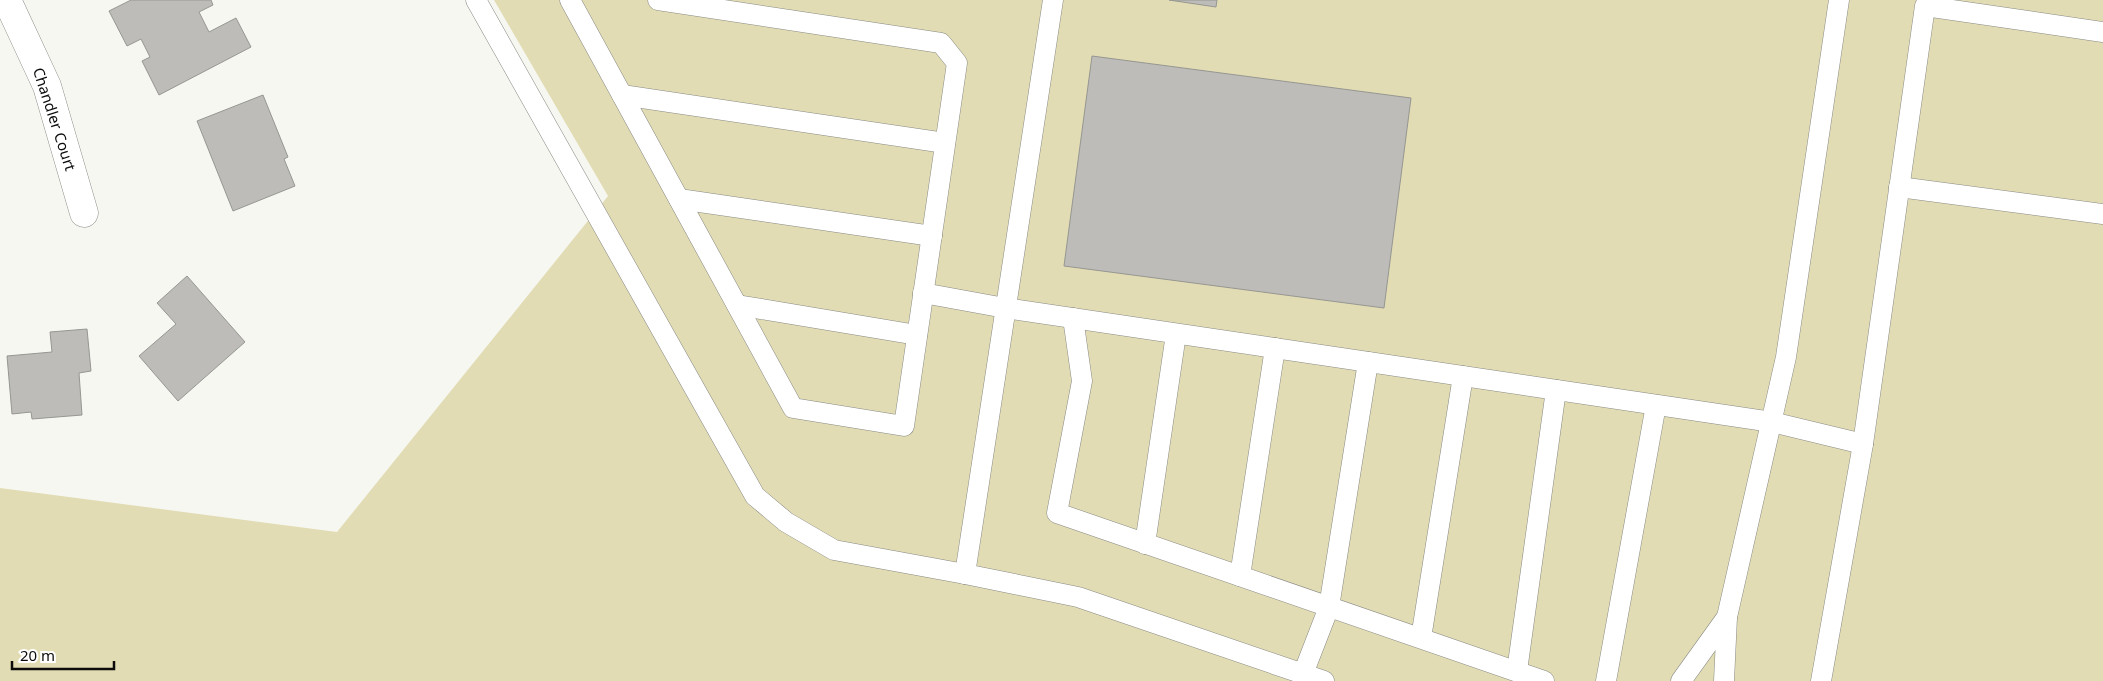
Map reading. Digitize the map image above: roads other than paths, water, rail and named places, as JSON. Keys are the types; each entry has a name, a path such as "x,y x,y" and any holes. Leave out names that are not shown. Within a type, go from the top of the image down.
{"street":[{"name":"Chandler Court","path":"7,0 47,86 84,213"}],"lane":[{"path":"476,0 755,496 786,522 834,550 965,574 1078,598 1324,681"},
{"path":"570,0 793,408 904,426 957,63 940,43 658,0"},
{"path":"965,574 1053,0"},
{"path":"1724,681 1728,617 1786,357 1839,0"},
{"path":"1821,681 1864,444 1925,6 2103,32"},
{"path":"622,95 945,143"},
{"path":"1900,188 2103,214"},
{"path":"679,199 932,236"},
{"path":"924,293 1005,308 1772,422 1864,444"},
{"path":"737,305 917,335"},
{"path":"1073,318 1082,381 1057,513 1544,681"},
{"path":"1145,544 1176,334"},
{"path":"1240,576 1275,348"},
{"path":"1303,674 1329,607 1368,362"},
{"path":"1421,638 1463,376"},
{"path":"1517,672 1556,390"},
{"path":"1606,681 1656,405"},
{"path":"1681,681 1728,617"}]}
